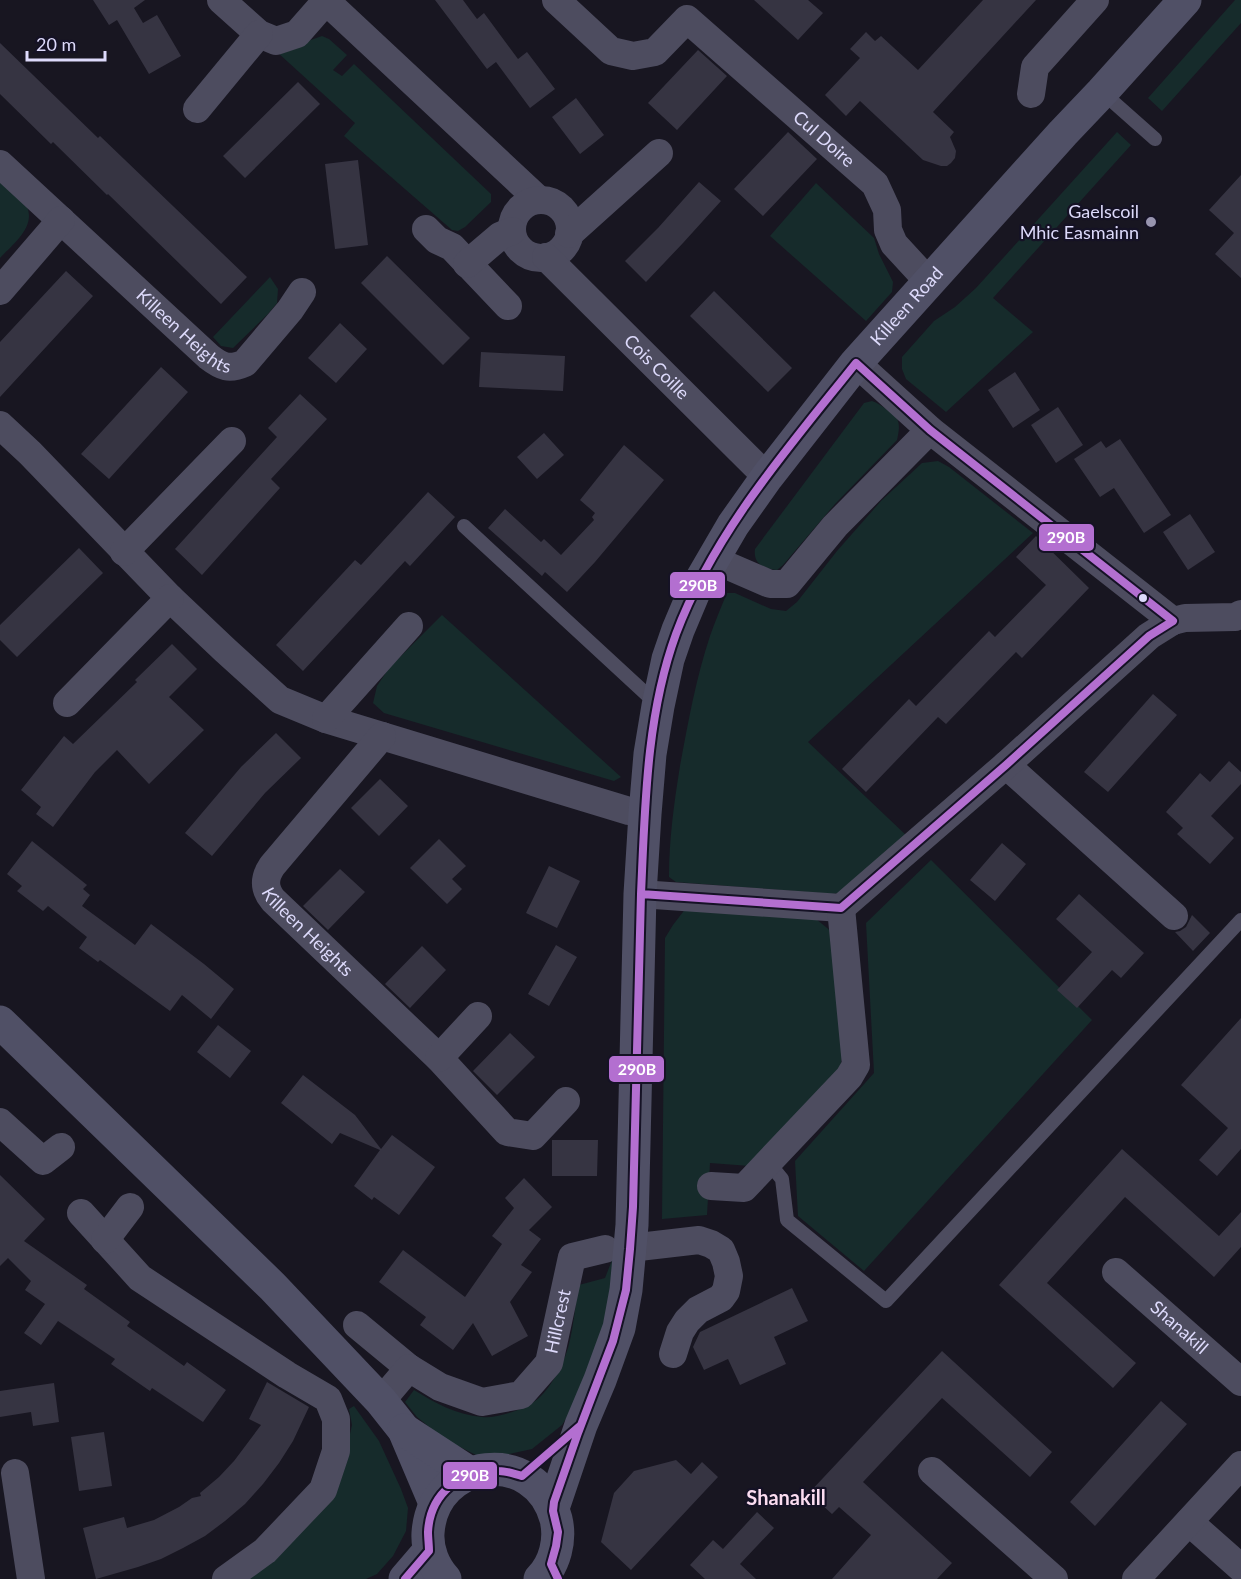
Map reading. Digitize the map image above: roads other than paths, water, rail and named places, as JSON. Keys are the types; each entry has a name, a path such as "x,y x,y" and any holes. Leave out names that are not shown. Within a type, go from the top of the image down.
{"street":[{"path":"222,0 259,34 276,41 297,34 327,1 539,200"},
{"name":"Cul Doire","path":"556,0 611,51 633,56 655,52 695,9 875,184 887,210 888,230 894,244 929,282"},
{"path":"1031,94 1035,67 1095,0"},
{"name":"Killeen Road","path":"552,1508 619,1328 626,1290 617,1248 632,1225 640,894 645,814 650,754 658,706 668,659 678,630 694,592 734,525 767,477 856,363 1185,0"},
{"path":"197,109 259,34"},
{"path":"569,234 567,217 556,204 548,201 530,202 516,214 513,222 514,240 520,248 527,254 546,257 561,249 569,234 659,153"},
{"name":"Killeen Heights","path":"0,164 208,357 226,367 235,368 245,363 290,310 302,292"},
{"path":"0,291 61,220"},
{"path":"426,229 437,240 452,248 508,306"},
{"path":"467,264 500,236 512,231"},
{"name":"Cois Coille","path":"546,257 767,477"},
{"path":"856,363 930,430 1173,621"},
{"path":"0,425 170,598 280,700 382,736 645,814"},
{"path":"712,560 770,584 787,584 835,526 930,430"},
{"path":"124,552 232,441"},
{"path":"67,703 170,598"},
{"path":"640,894 841,908 1006,765 1149,636 1173,621 1185,618 1235,617 1241,614"},
{"path":"326,718 409,626"},
{"name":"Killeen Heights","path":"382,736 272,866 268,872 267,890 273,900 439,1058 507,1132 533,1136 566,1101"},
{"path":"1006,765 1174,916"},
{"path":"711,1186 744,1188 849,1077 856,1065 841,908"},
{"path":"439,1058 478,1016"},
{"path":"0,1022 273,1287 381,1401 404,1430 435,1503"},
{"path":"0,1122 43,1161 61,1147"},
{"path":"105,1240 130,1207"},
{"path":"81,1213 140,1278 287,1375 328,1399 336,1419 336,1451 323,1490 265,1551 226,1579"},
{"path":"617,1248 699,1240 721,1250 729,1276 726,1291 721,1298 698,1311 687,1321 680,1332 673,1354"},
{"name":"Hillcrest","path":"357,1325 409,1368 440,1387 482,1402 521,1395 549,1363 573,1257 617,1248"},
{"name":"Shanakill","path":"1116,1272 1241,1382"},
{"path":"381,1401 409,1368"},
{"path":"522,1476 581,1425"},
{"path":"404,1430 470,1473"},
{"path":"1136,1579 1241,1465"},
{"path":"445,1579 435,1566 429,1551 429,1523 435,1503 450,1485 470,1473 495,1469 522,1476 534,1484 544,1494 552,1508 558,1528 557,1549 550,1574"},
{"path":"932,1471 1054,1579"},
{"path":"15,1473 32,1579"},
{"path":"1189,1522 1241,1568"},
{"path":"405,1579 429,1551"}],"lane":[{"path":"1102,92 1155,139"},
{"path":"464,526 658,706"},
{"path":"768,1161 782,1179 787,1220 886,1301 1241,920"}],"place":[{"name":"Gaelscoil Mhic Easmainn","path":"1151,222"}],"district":[{"name":"Shanakill","path":"786,1498"}]}
